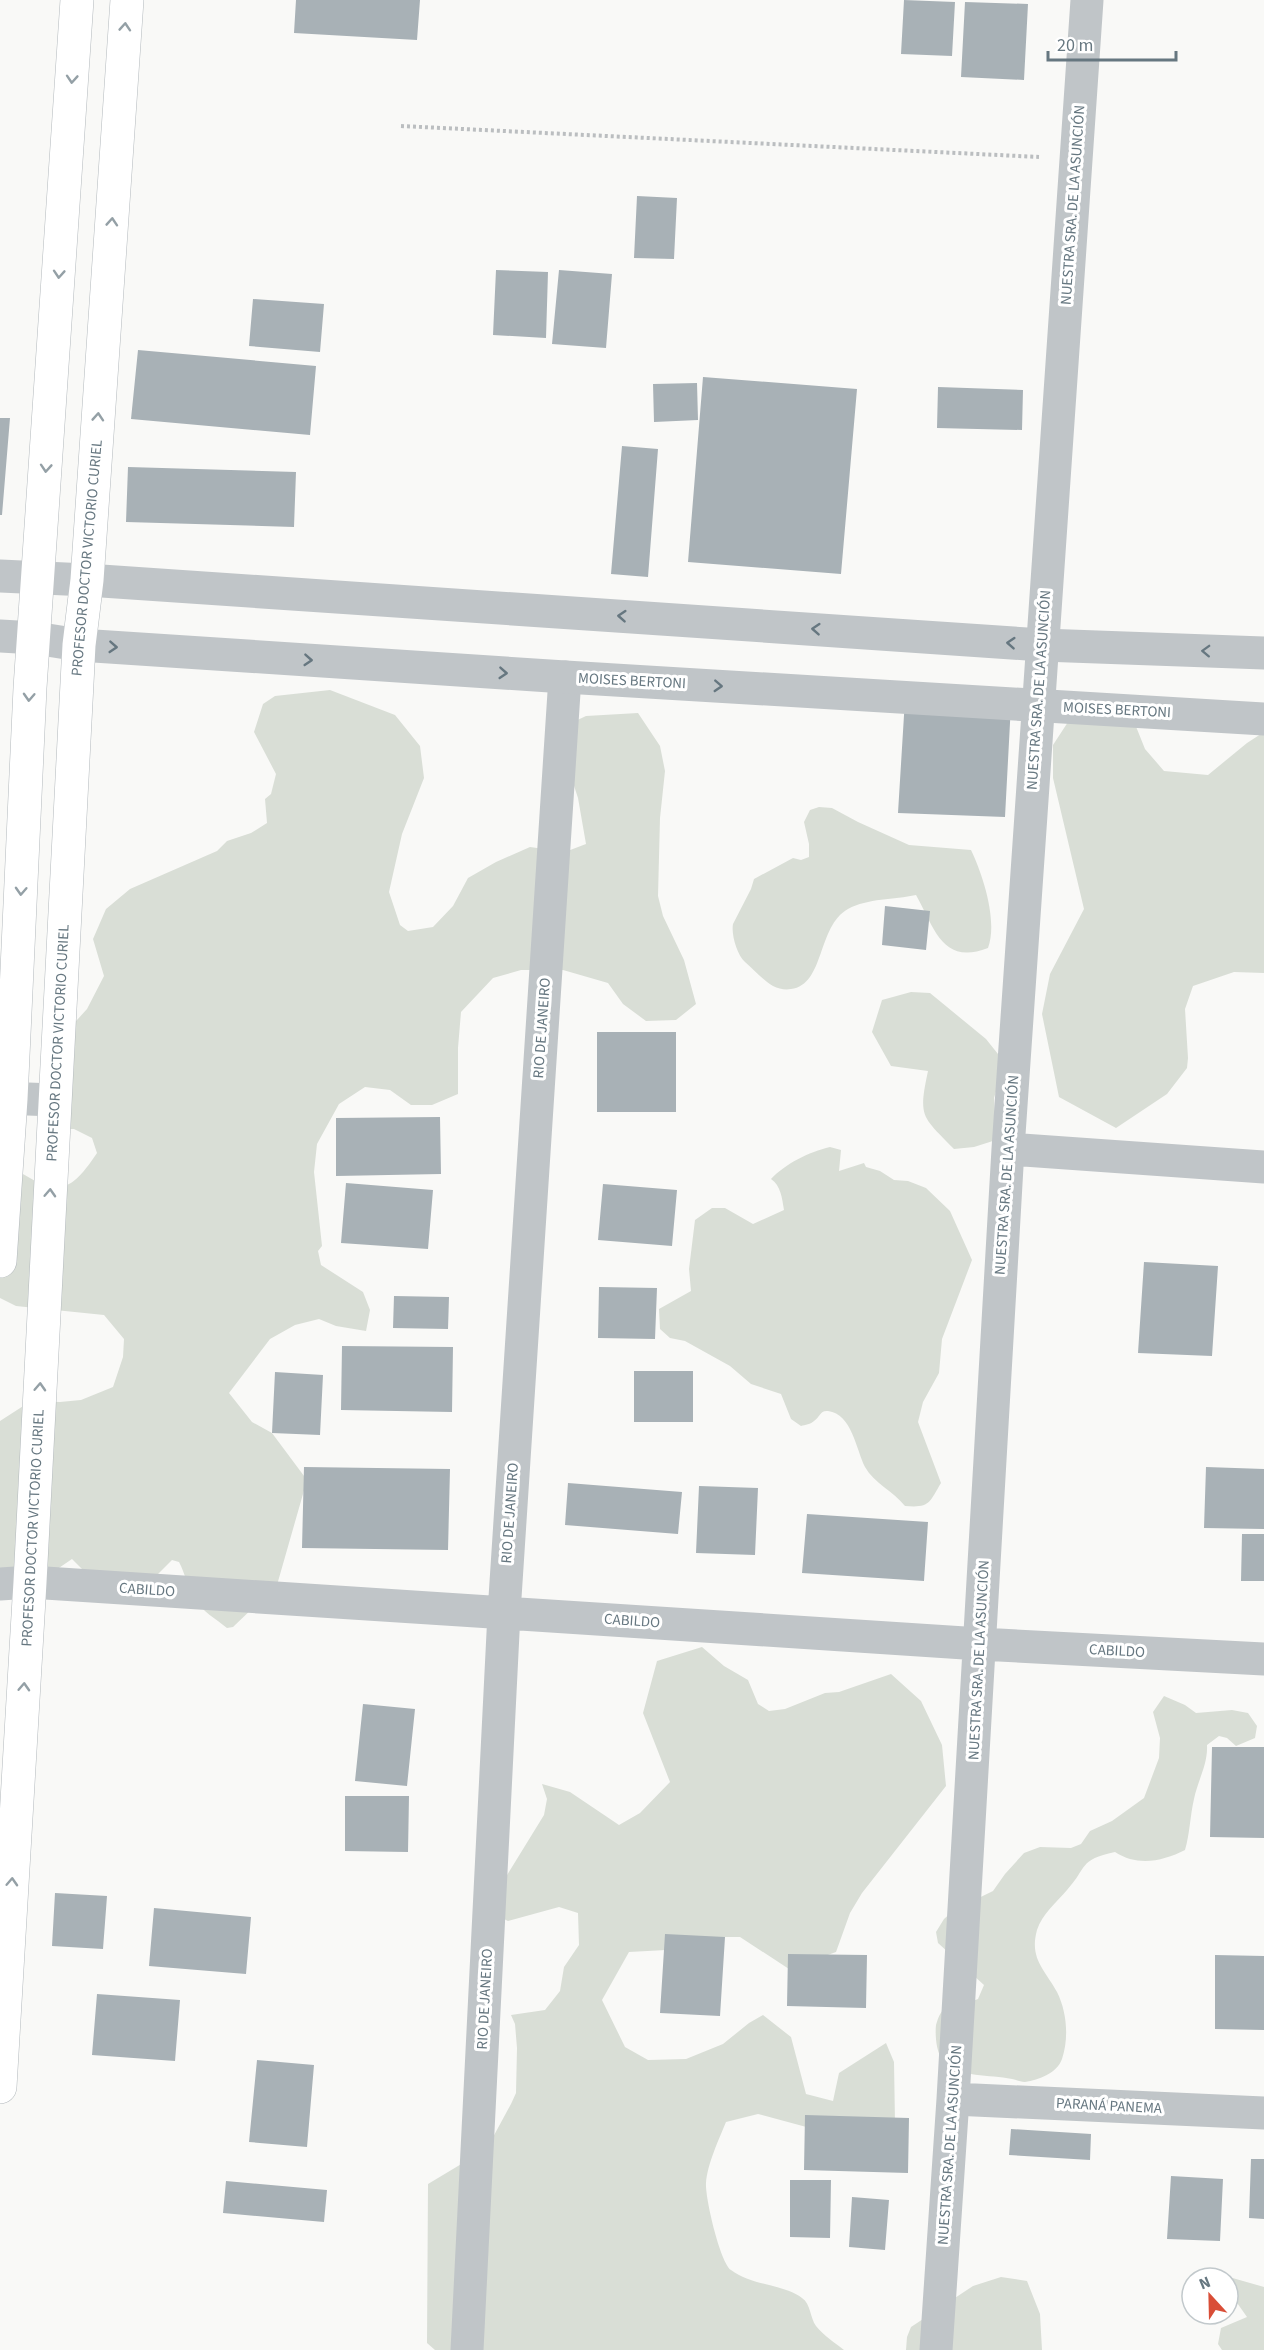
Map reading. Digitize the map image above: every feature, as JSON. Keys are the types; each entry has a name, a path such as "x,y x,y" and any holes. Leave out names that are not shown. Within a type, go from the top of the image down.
{"main road":[{"path":"0,1261 6,1098 29,700 77,0"},
{"name":"PROFESOR DOCTOR VICTORIO CURIEL","path":"0,2087 15,1583 55,1100 79,645 87,580 127,0"}],"street":[{"name":"NUESTRA SRA. DE LA ASUNCIÓN","path":"936,2350 953,2099 1008,1149 1087,0"},
{"path":"0,576 1042,645 1264,653"},
{"name":"MOISES BERTONI","path":"0,636 34,638 79,645 565,677 1264,719"},
{"name":"RIO DE JANEIRO","path":"467,2350 504,1613 565,677"},
{"path":"6,1098 55,1100"},
{"path":"1008,1149 1264,1167"},
{"name":"CABILDO","path":"15,1583 980,1644 1264,1659"},
{"name":"PARANÁ PANEMA","path":"953,2099 1264,2113"}],"path":[{"path":"400,126 1076,159"}],"shaded area":[{"path":"330,690 395,715 420,746 424,778 402,834 389,892 400,925 408,931 433,927 453,906 468,878 496,862 530,847 565,852 586,844 578,798 563,752 569,724 586,716 638,713 660,746 665,771 660,818 658,896 663,916 684,960 696,1004 676,1020 646,1021 623,1004 608,983 563,970 521,970 493,978 461,1012 458,1094 432,1105 411,1105 390,1090 365,1087 339,1104 317,1144 314,1172 322,1246 318,1251 321,1265 363,1292 370,1310 366,1331 336,1326 319,1319 295,1325 270,1339 229,1393 252,1422 272,1433 307,1480 277,1585 233,1627 227,1628 197,1603 179,1562 172,1560 152,1580 91,1578 72,1559 50,1574 0,1592 0,1421 31,1401 81,1400 113,1387 123,1357 124,1339 104,1315 16,1306 0,1298 0,1173 15,1169 42,1184 61,1187 70,1184 78,1177 97,1153 92,1138 74,1129 64,1129 67,1031 87,1009 104,976 93,939 106,909 130,889 217,851 227,841 251,833 267,823 265,799 271,794 276,774 254,732 263,704 275,696"},
{"path":"1127,704 1145,749 1164,771 1208,775 1264,732 1264,973 1234,972 1193,986 1185,1009 1187,1068 1167,1094 1116,1128 1059,1097 1042,1014 1050,974 1084,909 1053,778 1053,745 1068,722"},
{"path":"819,807 832,808 909,845 971,850 988,898 991,937 988,948 960,952 950,948 935,931 916,895 881,900 856,905 838,917 825,941 816,966 802,985 784,989 775,987 766,981 739,955 734,939 733,924 754,879 793,858 801,860 809,857 809,844 804,822 810,810"},
{"path":"911,992 930,993 986,1039 998,1054 1000,1079 994,1098 996,1140 974,1147 954,1149 935,1130 925,1115 923,1098 928,1071 891,1066 872,1032 882,1000"},
{"path":"830,1147 841,1150 839,1171 864,1163 866,1167 880,1171 894,1180 908,1181 926,1188 950,1211 972,1260 942,1339 939,1373 923,1402 918,1422 941,1483 931,1500 924,1505 905,1506 873,1478 865,1467 852,1433 843,1418 828,1411 823,1412 813,1422 801,1426 791,1419 781,1394 751,1384 730,1366 685,1341 670,1338 660,1329 659,1309 691,1291 689,1269 695,1220 712,1208 725,1208 753,1224 784,1210 779,1189 771,1179 798,1159"},
{"path":"702,1647 724,1666 748,1680 758,1704 769,1711 785,1709 825,1693 839,1692 891,1674 921,1701 942,1745 946,1786 862,1893 850,1913 836,1952 789,1969 740,1937 707,1937 666,1950 629,1952 602,2000 625,2047 648,2060 686,2059 723,2044 763,2015 791,2037 806,2094 833,2101 839,2073 886,2043 894,2062 895,2123 810,2128 758,2114 726,2122 714,2152 706,2183 714,2229 722,2255 731,2270 748,2279 795,2293 807,2304 816,2326 844,2350 435,2350 427,2343 428,2184 463,2163 492,2139 516,2093 517,2048 515,2024 511,2015 545,2010 560,1991 564,1967 579,1945 578,1913 559,1907 508,1921 496,1915 491,1901 544,1815 547,1799 542,1784 570,1792 619,1825 640,1813 670,1782 643,1713 657,1661"},
{"path":"1164,1696 1185,1705 1196,1713 1232,1710 1248,1713 1257,1726 1255,1738 1236,1746 1227,1738 1219,1736 1207,1745 1206,1759 1194,1799 1185,1850 1150,1861 1133,1860 1115,1852 1095,1858 1085,1865 1074,1882 1042,1919 1037,1930 1035,1949 1040,1964 1057,1992 1066,2025 1066,2042 1060,2064 1042,2078 1025,2082 976,2075 950,2066 943,2060 937,2048 938,2019 948,2004 978,1999 984,1985 938,1943 936,1932 944,1919 954,1910 993,1891 1024,1853 1040,1847 1071,1848 1081,1844 1090,1831 1112,1821 1144,1798 1159,1758 1160,1738 1153,1712"},
{"path":"1001,2277 1027,2281 1040,2314 1042,2350 906,2350 911,2327 973,2286"},
{"path":"1240,2280 1264,2287 1264,2350 1222,2350 1218,2344 1221,2328 1240,2326 1240,2320 1247,2317 1240,2307"}],"building":[{"path":"296,0 420,0 417,40 294,33"},
{"path":"904,0 955,2 952,56 901,54"},
{"path":"965,2 1028,4 1024,80 961,77"},
{"path":"637,196 677,198 674,259 634,258"},
{"path":"496,270 548,272 546,338 493,335"},
{"path":"559,270 612,274 606,348 552,344"},
{"path":"253,299 324,304 320,352 249,346"},
{"path":"138,350 316,366 310,435 131,419"},
{"path":"703,377 857,389 841,574 688,562"},
{"path":"697,383 698,420 654,422 653,384"},
{"path":"938,387 1023,390 1022,430 937,428"},
{"path":"0,418 10,418 2,515 0,515"},
{"path":"622,446 658,449 648,577 611,574"},
{"path":"128,467 296,472 294,527 126,522"},
{"path":"905,699 1011,704 1005,817 898,813"},
{"path":"885,906 930,911 926,950 882,945"},
{"path":"597,1032 676,1032 676,1112 597,1112"},
{"path":"440,1117 441,1174 336,1176 336,1118"},
{"path":"346,1183 433,1190 428,1249 341,1243"},
{"path":"603,1184 677,1190 672,1246 598,1240"},
{"path":"1144,1262 1218,1266 1212,1356 1138,1353"},
{"path":"599,1287 657,1288 655,1339 598,1338"},
{"path":"394,1296 449,1297 448,1329 393,1328"},
{"path":"342,1346 453,1347 452,1412 341,1410"},
{"path":"634,1371 693,1371 693,1422 634,1422"},
{"path":"275,1372 323,1375 320,1435 272,1433"},
{"path":"304,1467 450,1469 448,1550 302,1548"},
{"path":"1206,1467 1264,1469 1264,1529 1204,1528"},
{"path":"568,1483 682,1492 678,1534 565,1525"},
{"path":"699,1486 758,1488 755,1555 696,1553"},
{"path":"807,1514 928,1522 924,1581 802,1573"},
{"path":"1242,1534 1264,1534 1264,1581 1241,1581"},
{"path":"363,1704 415,1709 407,1786 355,1781"},
{"path":"1212,1747 1264,1747 1264,1838 1210,1837"},
{"path":"345,1796 409,1796 408,1852 345,1851"},
{"path":"55,1893 107,1896 103,1949 52,1946"},
{"path":"154,1908 251,1917 246,1974 149,1966"},
{"path":"665,1934 725,1937 720,2016 660,2013"},
{"path":"788,1954 867,1955 866,2008 787,2006"},
{"path":"1215,1955 1264,1956 1264,2030 1215,2029"},
{"path":"97,1994 180,2000 175,2061 92,2055"},
{"path":"257,2060 314,2065 307,2147 249,2142"},
{"path":"805,2115 909,2118 908,2173 804,2170"},
{"path":"1011,2129 1091,2134 1090,2160 1009,2155"},
{"path":"1251,2159 1264,2159 1264,2219 1249,2218"},
{"path":"1171,2176 1223,2179 1220,2241 1167,2239"},
{"path":"790,2180 831,2180 830,2238 790,2237"},
{"path":"226,2181 327,2190 324,2222 223,2213"},
{"path":"852,2197 889,2200 885,2250 849,2247"}]}
